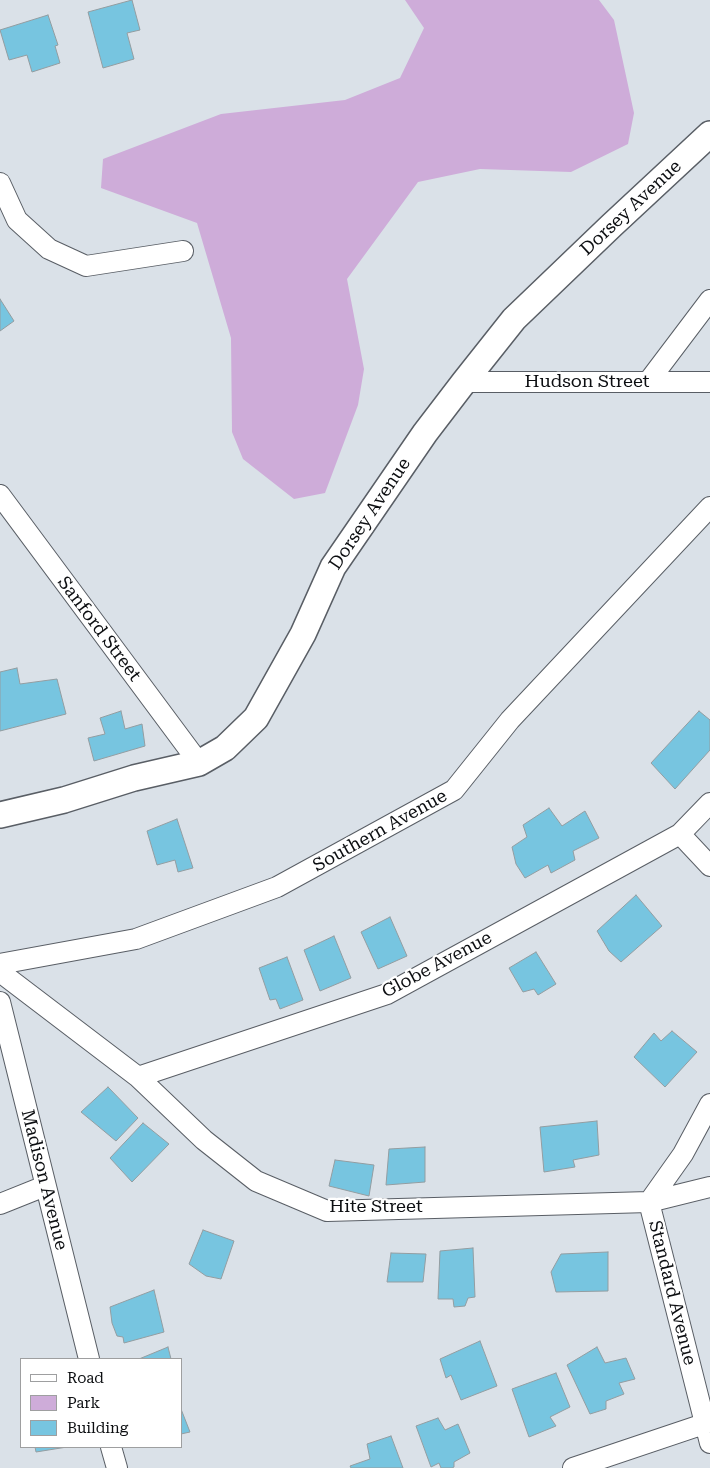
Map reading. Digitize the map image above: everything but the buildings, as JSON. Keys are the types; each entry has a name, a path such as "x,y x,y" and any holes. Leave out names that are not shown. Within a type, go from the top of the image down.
{"street":[{"name":"Dorsey Avenue","path":"0,815 64,800 134,778 199,763 225,748 256,718 303,634 332,567 425,433 464,382 514,319 710,134"},
{"path":"0,183 17,220 49,249 86,266 183,251"},
{"path":"648,382 710,300"},
{"name":"Hudson Street","path":"464,382 710,382"},
{"name":"Sanford Street","path":"0,495 199,763"},
{"name":"Southern Avenue","path":"0,964 136,939 277,887 454,790 510,720 710,507"},
{"name":"Globe Avenue","path":"138,1077 386,994 680,834 710,803"},
{"path":"680,834 710,866"},
{"name":"Hite Street","path":"0,972 138,1077 204,1140 256,1181 327,1211 649,1202 710,1188"},
{"name":"Madison Avenue","path":"0,1002 89,1358"},
{"path":"649,1202 683,1154 710,1104"},
{"path":"0,1204 45,1186"},
{"name":"Standard Avenue","path":"649,1202 708,1423 710,1443"},
{"path":"573,1468 708,1423"},
{"path":"111,1448 117,1468"}],"green space":[{"path":"405,0 599,0 614,20 634,113 628,144 571,172 480,169 418,182 347,279 364,369 358,405 325,493 294,499 243,459 232,432 231,338 197,223 101,188 103,159 221,114 345,100 400,78 424,28"}]}
